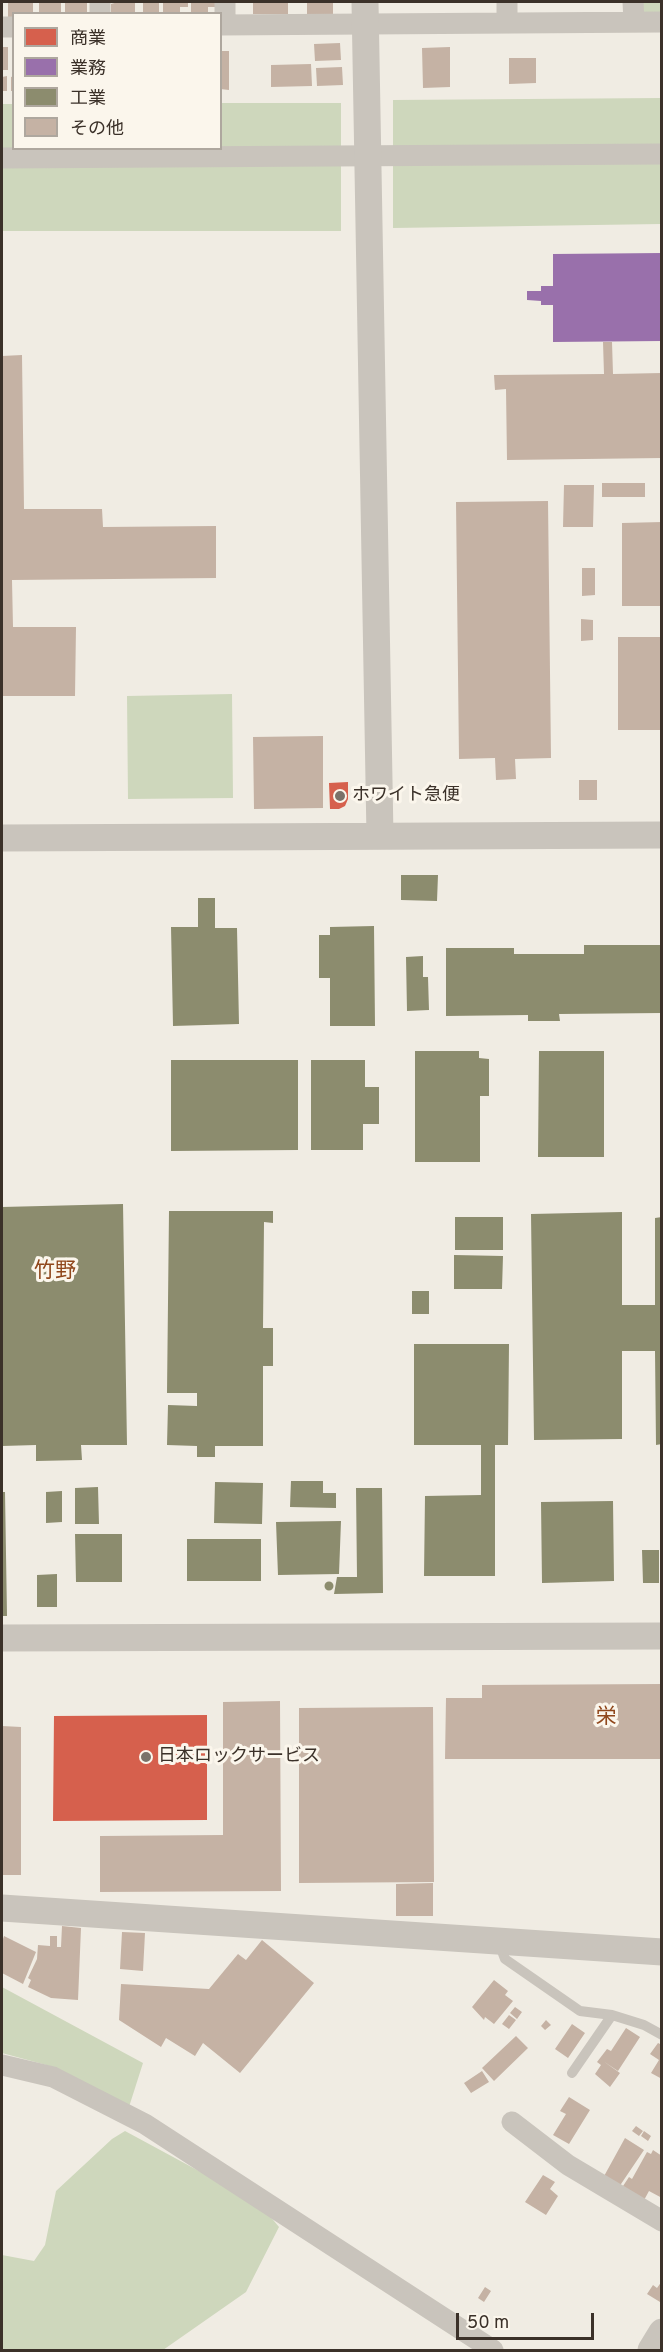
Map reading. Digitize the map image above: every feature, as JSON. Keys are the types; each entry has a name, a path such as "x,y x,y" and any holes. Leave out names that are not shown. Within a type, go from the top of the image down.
{"street":[{"path":"225,2 223,25 365,13 507,23 634,12 662,22"},
{"path":"507,2 507,23"},
{"path":"365,13 381,836"},
{"path":"2,158 662,154"},
{"path":"2,838 662,835"},
{"path":"2,1638 662,1636"},
{"path":"2,1908 499,1943 662,1952"},
{"path":"2,2065 53,2077 145,2124 493,2350"},
{"path":"512,2122 568,2165 662,2222"},
{"path":"651,2350 662,2332"}],"lane":[{"path":"499,1943 505,1959 580,2011 612,2015 644,2025 662,2036"},
{"path":"572,2073 612,2015"}],"green space":[{"path":"633,2 661,2 661,22 634,22"},
{"path":"661,98 661,224 393,228 393,100"},
{"path":"222,103 341,103 341,231 2,231 2,104 12,104 12,150 222,150"},
{"path":"232,694 233,798 128,799 127,696"},
{"path":"2,1987 143,2063 128,2110 50,2066 2,2053"},
{"path":"125,2131 223,2184 269,2215 279,2227 246,2292 163,2350 2,2350 2,2255 34,2261 45,2245 56,2191 112,2139"}],"building: 商業":[{"path":"348,782 348,799 345,806 330,809 329,783"},
{"path":"207,1715 207,1820 53,1821 54,1716"}],"building: 業務":[{"path":"662,253 662,341 553,342 553,305 541,305 541,301 527,300 527,291 541,291 541,286 553,286 553,254"}],"building: 工業":[{"path":"401,875 438,875 437,901 401,900"},
{"path":"198,898 215,898 215,928 237,928 239,1024 173,1026 171,927 198,927"},
{"path":"374,926 375,1026 330,1026 330,978 319,978 319,935 330,935 330,927"},
{"path":"584,945 662,945 662,1013 559,1014 560,1021 528,1021 528,1015 446,1016 446,948 514,948 514,954 584,954"},
{"path":"423,956 423,977 428,977 429,1010 407,1011 406,957"},
{"path":"415,1051 479,1051 479,1058 489,1059 489,1096 480,1096 480,1162 415,1162"},
{"path":"539,1051 604,1051 604,1157 538,1157"},
{"path":"171,1060 298,1060 298,1150 171,1151"},
{"path":"311,1060 365,1060 365,1087 379,1087 379,1124 363,1124 363,1150 311,1150"},
{"path":"123,1204 127,1445 81,1445 82,1460 36,1461 36,1445 2,1446 2,1207"},
{"path":"169,1211 273,1211 273,1223 264,1222 263,1328 273,1328 273,1366 263,1366 263,1446 215,1446 215,1457 197,1457 197,1446 167,1445 168,1405 197,1406 197,1393 167,1393"},
{"path":"622,1212 622,1305 655,1305 655,1218 662,1217 662,1444 656,1445 655,1351 622,1351 622,1439 534,1440 531,1214"},
{"path":"455,1217 503,1217 503,1250 455,1250"},
{"path":"454,1255 503,1256 502,1289 454,1289"},
{"path":"412,1291 429,1291 429,1314 412,1314"},
{"path":"414,1344 509,1344 508,1445 495,1445 495,1576 424,1576 425,1496 481,1495 481,1445 414,1445"},
{"path":"291,1481 323,1481 323,1493 336,1493 336,1508 290,1507"},
{"path":"215,1482 263,1483 262,1524 214,1523"},
{"path":"98,1487 99,1524 75,1524 75,1488"},
{"path":"356,1488 382,1488 383,1593 334,1594 337,1577 357,1577"},
{"path":"62,1491 62,1522 46,1523 46,1492"},
{"path":"2,1492 5,1492 7,1616 2,1616"},
{"path":"613,1501 614,1581 542,1583 541,1502"},
{"path":"341,1521 339,1574 278,1575 276,1522"},
{"path":"75,1534 122,1534 122,1582 76,1582"},
{"path":"187,1539 261,1539 261,1581 187,1581"},
{"path":"642,1550 659,1550 659,1583 643,1583"},
{"path":"57,1574 57,1607 37,1607 37,1575"},
{"path":"329,1582 333,1586 329,1590 325,1586"}],"building: その他":[{"path":"8,2 33,2 33,12 12,12 12,17 8,17"},
{"path":"39,2 61,2 61,12 39,12"},
{"path":"65,2 87,2 87,12 65,12"},
{"path":"135,2 135,12 111,12 111,4"},
{"path":"143,2 159,2 159,12 143,12"},
{"path":"163,2 188,2 188,7 180,7 180,12 163,12"},
{"path":"191,2 215,2 215,7 208,7 208,12 191,12"},
{"path":"253,2 288,2 288,14 253,14"},
{"path":"307,2 333,2 333,15 307,15"},
{"path":"340,43 341,60 315,61 314,44"},
{"path":"2,47 8,47 8,70 2,70"},
{"path":"450,47 450,87 423,88 422,48"},
{"path":"222,51 229,51 229,90 222,89"},
{"path":"509,58 536,58 536,83 509,84"},
{"path":"311,64 312,86 271,87 271,65"},
{"path":"342,67 343,85 317,86 316,68"},
{"path":"7,76 7,91 2,91 2,77"},
{"path":"603,342 612,342 613,374 662,373 662,458 507,460 506,389 495,390 494,375 604,374"},
{"path":"22,355 24,509 102,509 103,527 216,526 216,578 12,580 13,627 76,627 75,696 2,696 2,356"},
{"path":"602,483 645,483 645,497 602,497"},
{"path":"564,485 594,485 593,527 563,527"},
{"path":"548,501 551,758 515,759 516,779 496,780 495,758 459,759 456,502"},
{"path":"662,522 662,606 622,606 622,523"},
{"path":"582,568 595,568 595,595 582,596"},
{"path":"581,619 593,620 593,640 581,641"},
{"path":"618,637 662,637 662,730 618,730"},
{"path":"323,736 323,808 254,809 253,737"},
{"path":"579,780 597,780 597,800 579,800"},
{"path":"662,1684 662,1759 445,1759 446,1698 482,1698 482,1685"},
{"path":"280,1701 281,1891 100,1892 100,1836 223,1835 223,1702"},
{"path":"433,1707 434,1882 299,1883 299,1708"},
{"path":"2,1726 21,1727 21,1875 2,1875"},
{"path":"433,1883 433,1916 396,1916 396,1884"},
{"path":"62,1926 81,1928 78,2000 51,1998 28,1987 31,1980 28,1978 37,1959 38,1945 50,1946 50,1936 57,1936 57,1947 61,1947"},
{"path":"122,1932 145,1933 143,1971 120,1969"},
{"path":"4,1936 36,1952 23,1984 2,1973"},
{"path":"262,1940 314,1983 240,2073 203,2043 195,2056 166,2038 161,2047 119,2020 121,1984 209,1989 238,1954 246,1960"},
{"path":"494,1980 508,1991 505,1995 513,2001 494,2024 485,2017 484,2020 472,2007"},
{"path":"515,2007 522,2012 517,2019 510,2013"},
{"path":"509,2015 516,2020 509,2029 502,2024"},
{"path":"546,2020 551,2025 545,2030 541,2026"},
{"path":"572,2024 585,2033 568,2058 555,2049"},
{"path":"626,2028 640,2037 618,2071 603,2061 620,2073 610,2087 595,2074 601,2065 597,2062 607,2049 611,2051"},
{"path":"516,2036 528,2048 494,2081 482,2068"},
{"path":"658,2043 662,2045 662,2079 651,2073 659,2060 650,2054"},
{"path":"482,2071 489,2082 471,2093 464,2083"},
{"path":"569,2097 590,2110 569,2144 553,2135 566,2114 560,2111"},
{"path":"636,2126 643,2131 639,2136 632,2131"},
{"path":"644,2131 651,2136 648,2141 641,2136"},
{"path":"625,2138 644,2150 619,2187 603,2178"},
{"path":"653,2150 662,2156 662,2198 649,2191 643,2202 621,2189 629,2177 632,2179 647,2152 651,2154"},
{"path":"543,2175 555,2182 550,2189 558,2196 546,2215 525,2202"},
{"path":"662,2281 662,2300 660,2302 647,2294 653,2285 657,2288"},
{"path":"485,2287 491,2291 484,2302 478,2298"}],"place":[{"name":"ホワイト急便","path":"340,796"},
{"name":"日本ロックサービス","path":"146,1757"}],"district":[{"name":"竹野","path":"55,1273"},
{"name":"栄","path":"606,1719"}]}
